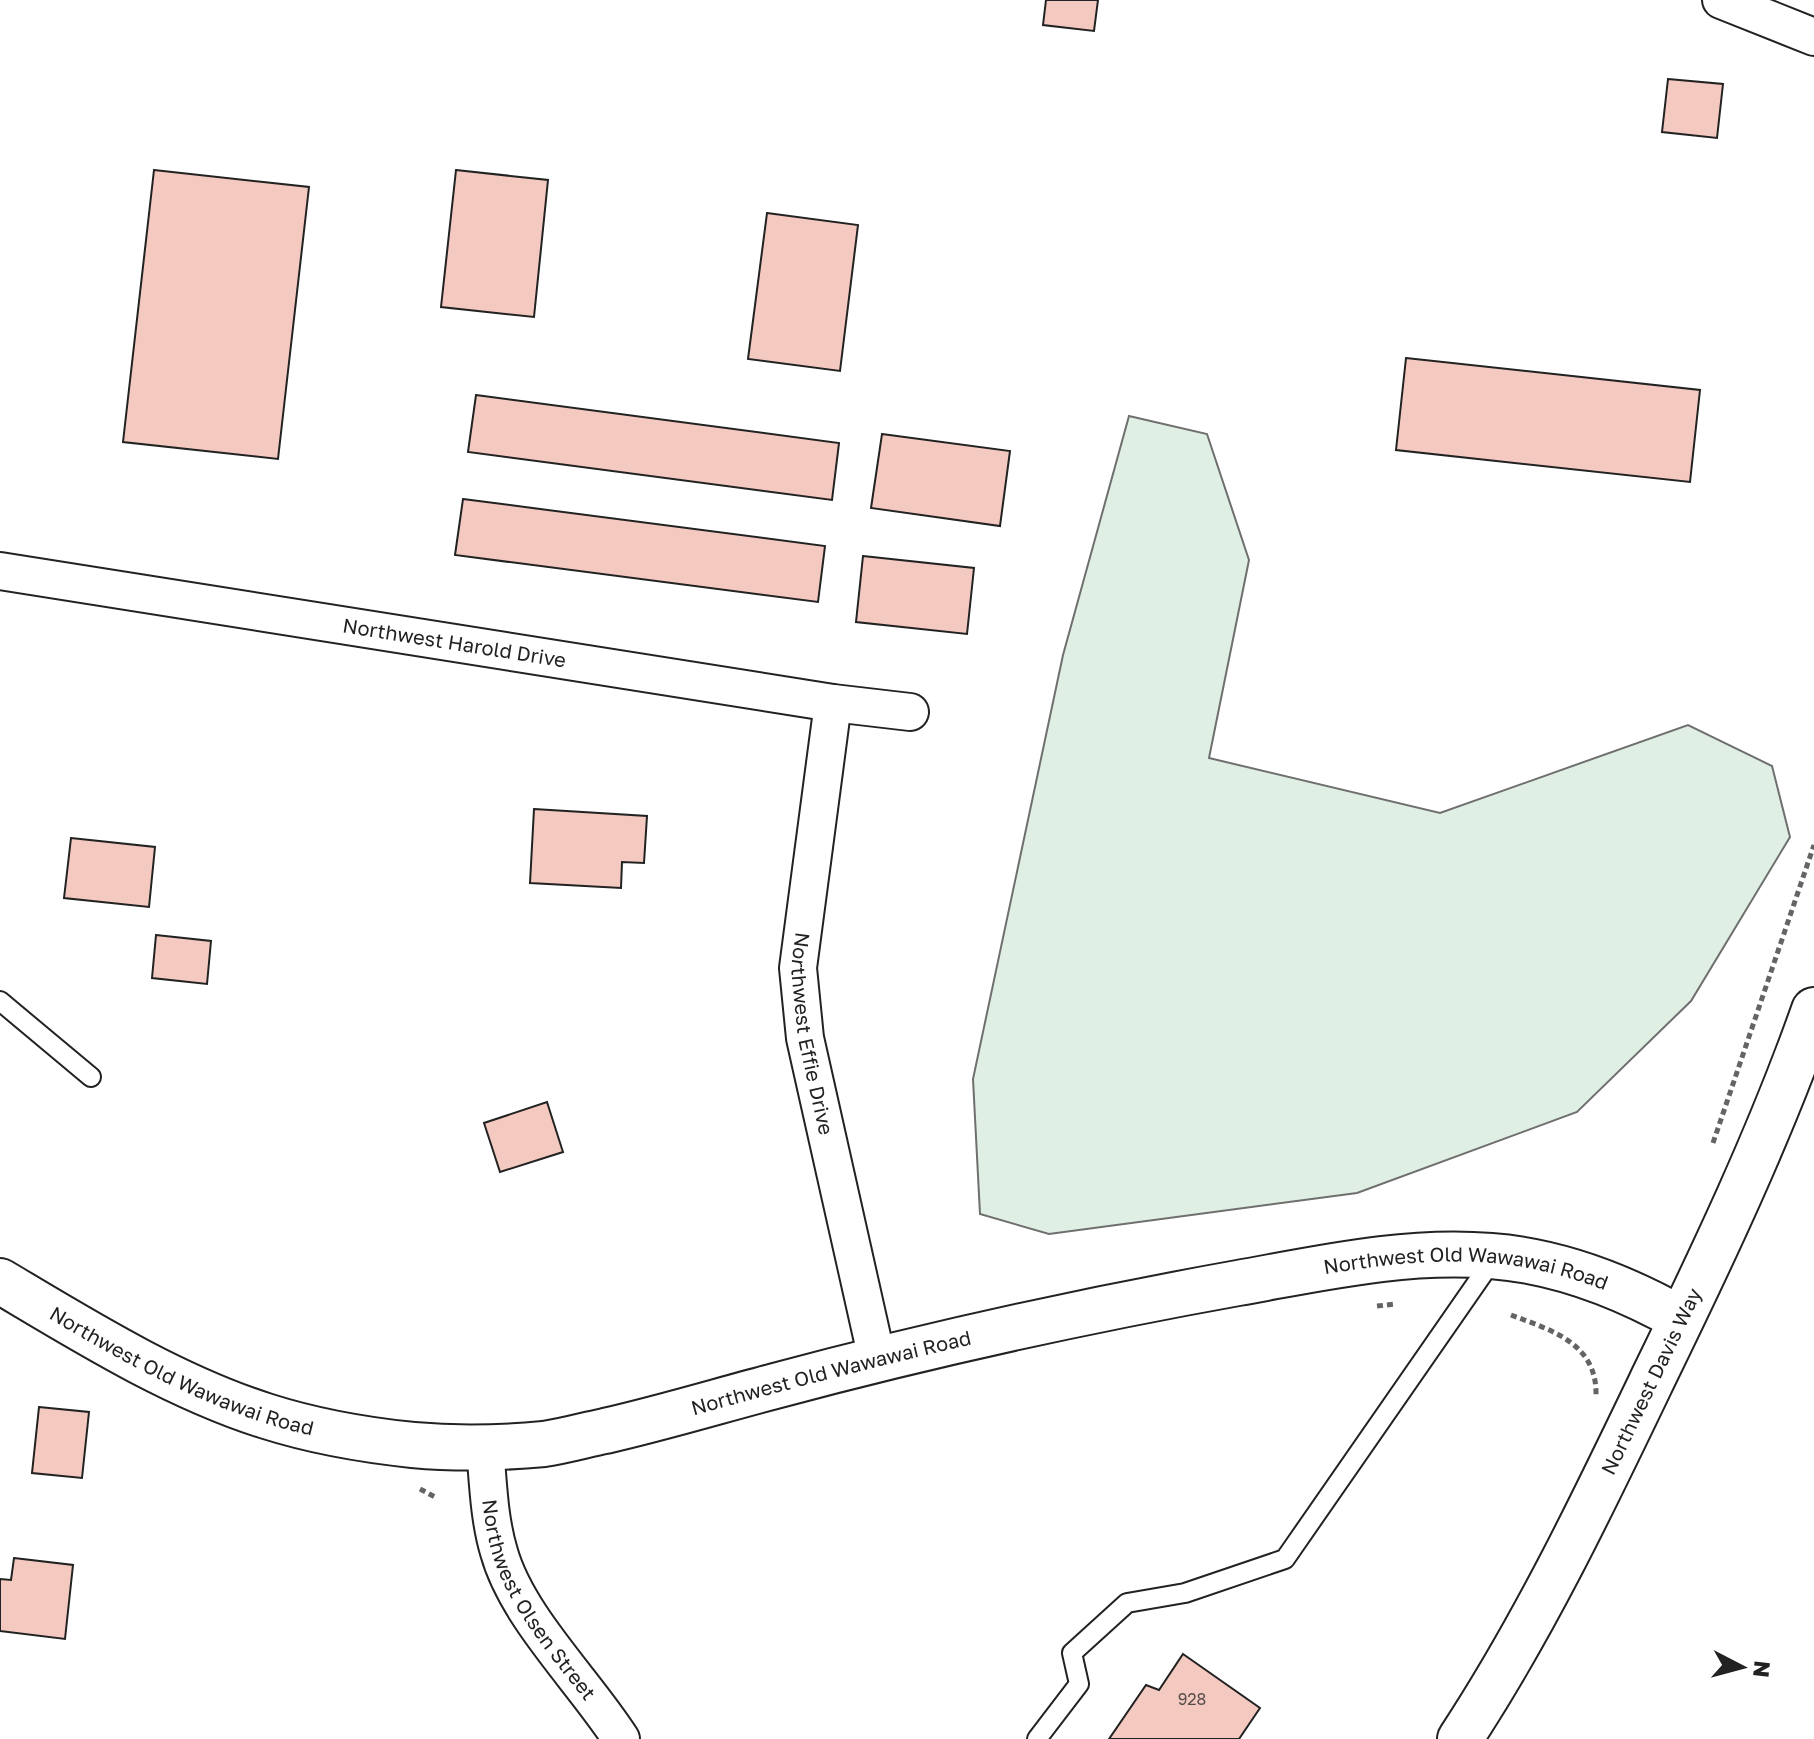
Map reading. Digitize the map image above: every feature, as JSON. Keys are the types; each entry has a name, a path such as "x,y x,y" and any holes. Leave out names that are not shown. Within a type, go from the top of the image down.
{"main road":[{"name":"Northwest Davis Way","path":"1460,1739 1489,1694 1603,1484 1792,1073 1814,1010"},
{"name":"Northwest Old Wawawai Road","path":"0,1281 137,1359 196,1388 265,1416 329,1432 413,1445 485,1447 548,1443 579,1437 877,1359 1164,1297 1381,1258 1433,1254 1495,1256 1569,1271 1643,1297 1681,1319"}],"street":[{"path":"1721,0 1814,37"},
{"name":"Northwest Harold Drive","path":"0,571 833,703 910,712"},
{"name":"Northwest Effie Drive","path":"833,703 798,968 805,1038 877,1359"},
{"name":"Northwest Olsen Street","path":"485,1447 499,1552 512,1586 621,1739"}],"lane":[{"path":"0,1001 91,1077"},
{"path":"1037,1739 1079,1684 1072,1653 1127,1603 1185,1593 1285,1559 1495,1256"}],"path":[{"path":"1712,1143 1814,845"},
{"path":"1511,1315 1561,1334 1589,1360 1596,1391"}],"green space":[{"path":"1129,416 1207,434 1249,560 1209,758 1440,813 1688,725 1772,766 1790,837 1691,1001 1577,1112 1357,1193 1049,1234 980,1214 973,1079 1063,655"}],"building":[{"path":"1046,0 1098,0 1094,31 1043,25"},
{"path":"1668,79 1723,84 1717,138 1662,132"},
{"path":"154,170 309,187 278,459 123,442"},
{"path":"456,170 548,180 534,317 441,307"},
{"path":"767,213 858,225 840,371 748,359"},
{"path":"1406,358 1700,390 1690,482 1396,450"},
{"path":"476,395 839,443 832,500 468,452"},
{"path":"882,434 1010,451 1000,526 871,508"},
{"path":"463,499 825,546 818,602 455,555"},
{"path":"863,556 974,568 967,634 856,622"},
{"path":"534,809 647,816 644,863 622,862 621,888 530,883"},
{"path":"71,838 155,847 149,907 64,898"},
{"path":"156,935 211,941 207,984 152,978"},
{"path":"547,1102 563,1152 500,1172 484,1123"},
{"path":"39,1407 89,1412 82,1478 32,1473"},
{"path":"14,1558 73,1565 65,1639 0,1631 0,1579 11,1580"},
{"path":"1183,1654 1260,1708 1239,1739 1109,1739 1146,1685 1159,1690"}]}
